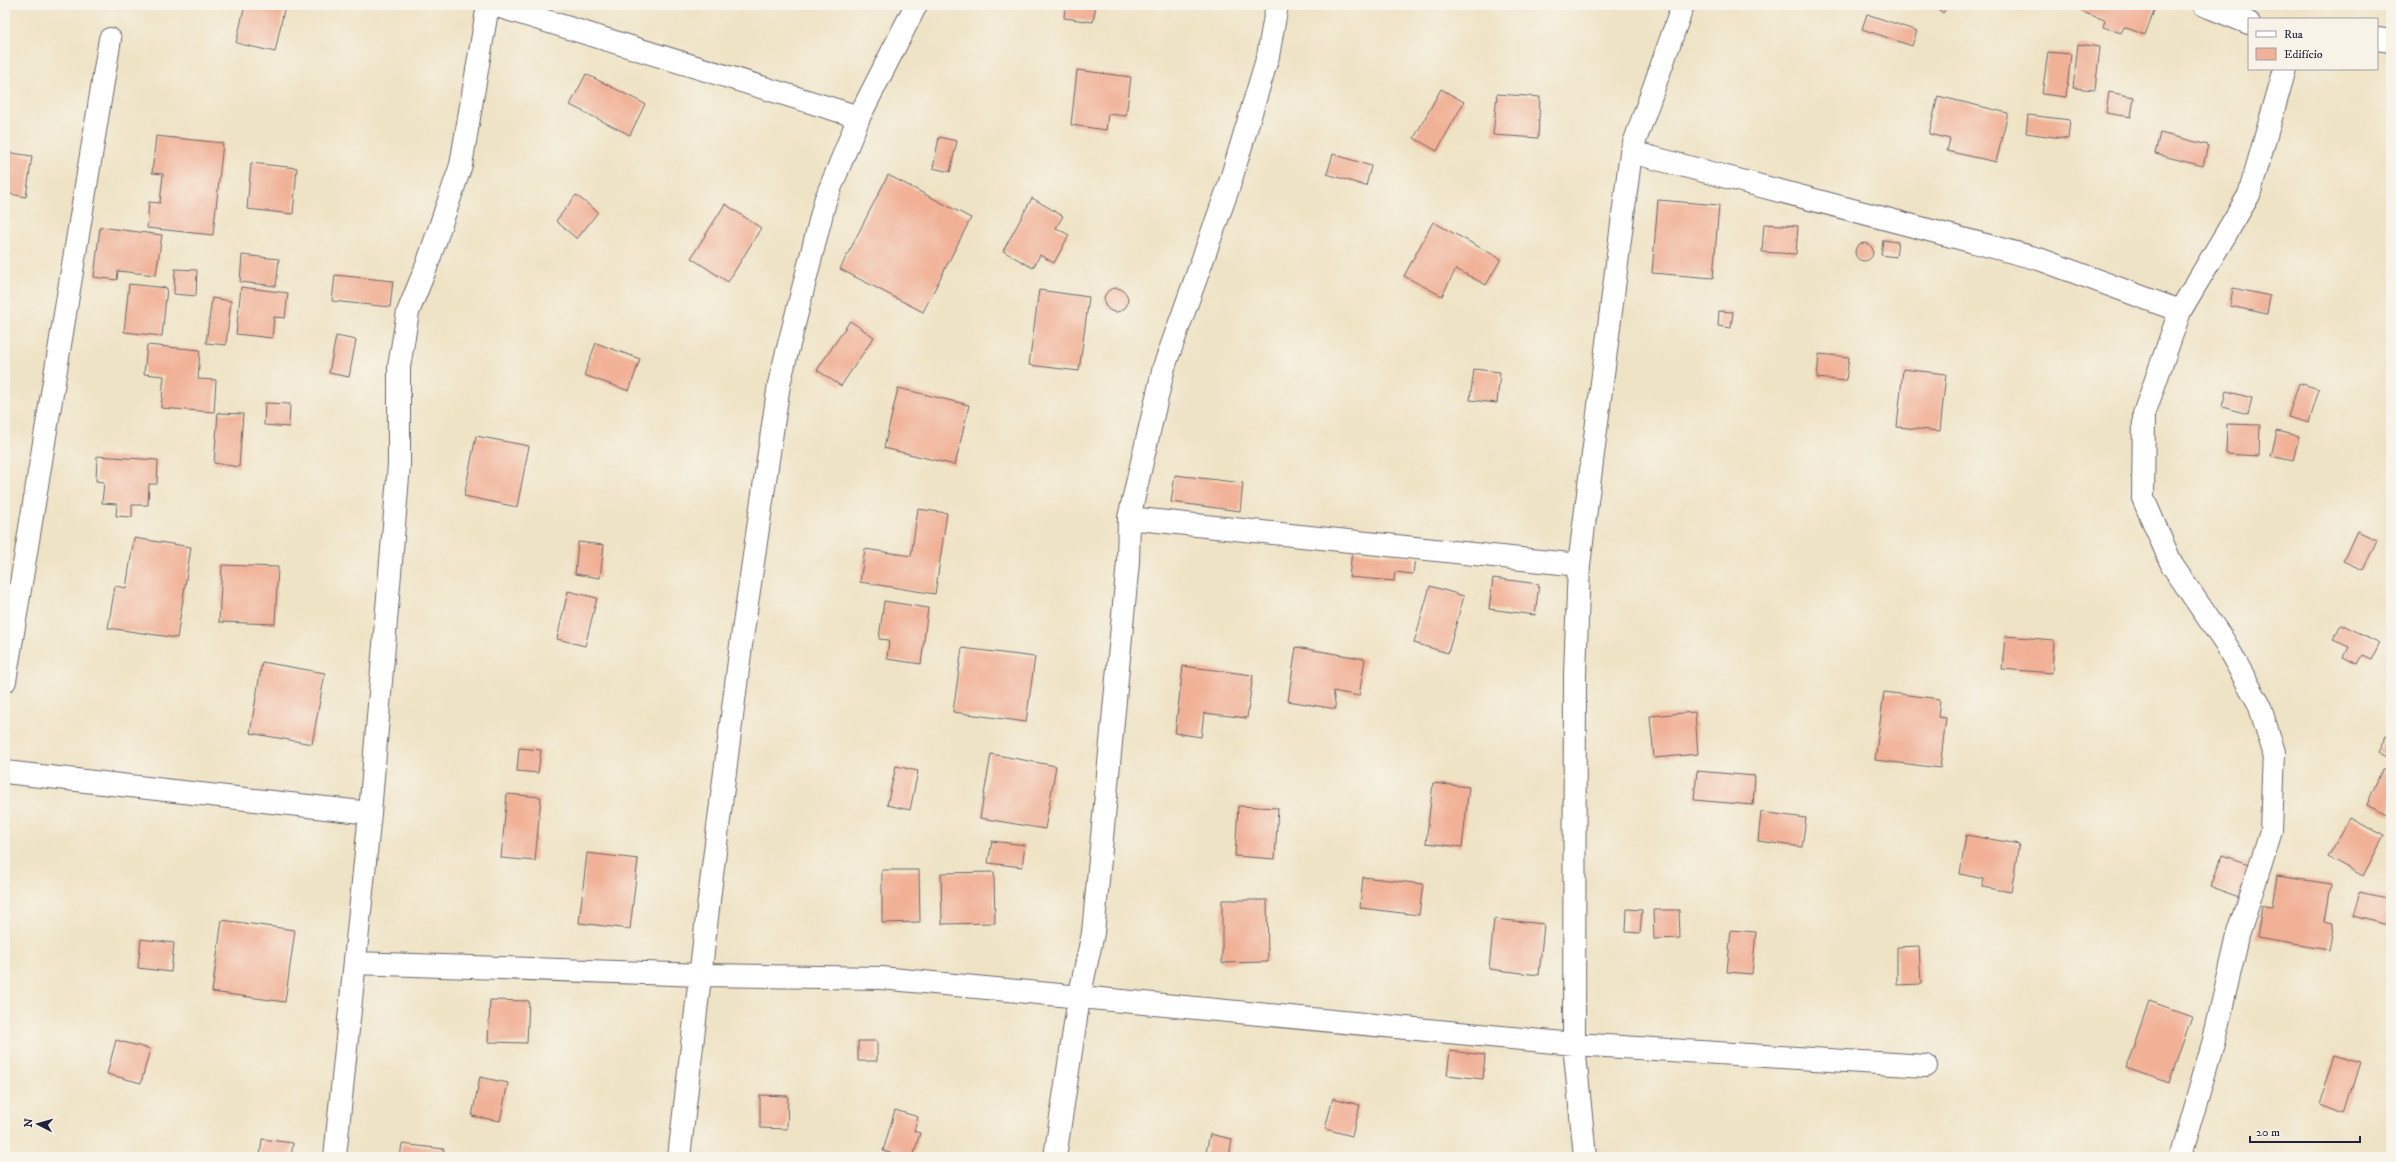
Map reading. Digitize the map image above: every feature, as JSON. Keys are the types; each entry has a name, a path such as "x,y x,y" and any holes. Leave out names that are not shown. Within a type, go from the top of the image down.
{"street":[{"path":"335,1157 370,813 399,465 399,367 408,312 428,265 461,165 488,5"},
{"path":"494,5 859,117"},
{"path":"680,1157 702,975 711,883 742,637 779,384 825,201 859,117 916,5"},
{"path":"1055,1157 1079,998 1093,933 1128,562 1129,518 1164,366 1229,186 1268,56 1277,5"},
{"path":"1585,1157 1574,1044 1575,674 1579,565 1631,152 1683,5"},
{"path":"2204,5 2248,23"},
{"path":"5,681 110,39"},
{"path":"2378,39 2391,41"},
{"path":"2180,1157 2214,1040 2238,936 2271,831 2274,752 2259,704 2226,642 2172,565 2143,498 2144,414 2180,311 2249,195 2285,70"},
{"path":"1631,152 2039,259 2180,311"},
{"path":"1129,518 1579,565"},
{"path":"5,772 370,813"},
{"path":"355,962 702,975 881,978 1574,1044 1926,1066"}],"building":[{"path":"245,5 285,5 275,52 236,43"},
{"path":"1065,5 1096,5 1093,22 1064,18"},
{"path":"1932,5 1949,5 1943,13"},
{"path":"2084,5 2156,5 2145,35 2124,27 2121,33 2103,27 2105,20 2082,12"},
{"path":"1867,14 1917,31 1912,46 1862,29"},
{"path":"2078,44 2100,47 2095,90 2073,88"},
{"path":"2048,52 2071,54 2066,97 2042,94"},
{"path":"1077,70 1131,77 1126,116 1108,114 1106,130 1071,125"},
{"path":"586,74 645,104 630,135 570,105"},
{"path":"1441,89 1464,102 1437,151 1414,138"},
{"path":"2109,92 2134,97 2131,117 2106,113"},
{"path":"1497,94 1540,97 1538,138 1493,135"},
{"path":"1938,96 2008,113 1996,162 1947,151 1950,139 1929,134"},
{"path":"2028,115 2070,120 2068,139 2026,133"},
{"path":"2160,133 2208,145 2203,166 2155,154"},
{"path":"156,136 223,143 213,235 147,228 149,202 160,203 163,174 152,173"},
{"path":"939,137 957,141 950,172 933,168"},
{"path":"5,152 32,156 26,197 5,193"},
{"path":"1333,154 1371,166 1366,186 1327,174"},
{"path":"251,163 297,168 293,214 247,209"},
{"path":"888,175 971,218 923,312 840,269"},
{"path":"576,195 598,212 577,239 556,221"},
{"path":"1032,198 1063,216 1056,228 1069,235 1054,263 1040,255 1033,268 1003,251"},
{"path":"1658,200 1719,205 1713,278 1652,273"},
{"path":"725,204 761,228 728,282 691,258"},
{"path":"1433,222 1501,259 1486,285 1456,269 1442,296 1404,276"},
{"path":"1764,224 1798,226 1796,254 1762,252"},
{"path":"100,227 162,235 156,275 118,271 117,280 94,277"},
{"path":"1883,240 1898,242 1896,257 1881,255"},
{"path":"1864,243 1870,246 1873,252 1870,258 1864,261 1858,258 1855,252 1858,246"},
{"path":"242,255 279,259 276,286 240,282"},
{"path":"175,269 197,270 196,296 174,294"},
{"path":"335,275 393,281 390,307 332,301"},
{"path":"129,284 167,288 162,336 124,332"},
{"path":"241,287 288,293 285,318 274,317 272,338 236,334"},
{"path":"1116,288 1121,289 1127,295 1127,305 1121,311 1116,312 1111,311 1105,305 1104,300 1105,295 1111,289"},
{"path":"2233,288 2270,296 2267,314 2230,306"},
{"path":"1039,290 1089,297 1079,371 1029,365"},
{"path":"212,298 231,301 226,345 206,343"},
{"path":"1719,311 1733,312 1731,328 1718,326"},
{"path":"850,321 874,337 841,386 817,370"},
{"path":"336,336 356,340 349,377 329,373"},
{"path":"596,343 640,359 629,391 584,375"},
{"path":"147,345 200,350 198,379 216,380 214,412 161,408 164,376 144,374"},
{"path":"1819,354 1849,357 1846,381 1817,378"},
{"path":"1474,369 1500,372 1497,403 1470,400"},
{"path":"1903,369 1946,374 1940,431 1897,427"},
{"path":"2299,383 2319,389 2309,423 2288,417"},
{"path":"898,388 969,405 955,465 884,448"},
{"path":"2226,391 2252,398 2248,414 2222,407"},
{"path":"265,403 290,404 289,427 264,425"},
{"path":"218,413 243,414 239,467 214,463"},
{"path":"2227,424 2260,425 2259,456 2226,454"},
{"path":"2277,431 2299,436 2293,461 2271,456"},
{"path":"476,436 529,446 517,507 464,496"},
{"path":"97,456 158,460 157,484 149,484 148,505 132,505 132,517 116,516 117,504 102,503 104,482 96,481"},
{"path":"1175,475 1243,483 1240,511 1171,502"},
{"path":"918,509 947,513 935,594 860,582 865,549 911,556"},
{"path":"2357,531 2377,540 2363,570 2343,561"},
{"path":"134,538 191,547 177,638 108,628 115,586 126,588"},
{"path":"578,542 604,545 600,578 575,574"},
{"path":"1352,551 1415,557 1413,574 1395,572 1394,581 1349,577"},
{"path":"222,565 278,567 275,624 219,622"},
{"path":"1493,578 1539,584 1535,615 1489,609"},
{"path":"1430,586 1464,596 1448,653 1414,643"},
{"path":"568,591 597,598 585,646 557,639"},
{"path":"884,601 928,608 921,664 887,659 889,640 879,639"},
{"path":"2341,624 2380,643 2372,659 2363,655 2358,664 2344,657 2349,647 2333,640"},
{"path":"2005,636 2054,640 2052,673 2002,669"},
{"path":"1296,647 1365,659 1359,696 1333,691 1336,709 1288,701"},
{"path":"962,648 1035,657 1026,722 953,712"},
{"path":"262,662 325,673 312,744 250,733"},
{"path":"1183,666 1253,675 1247,718 1204,713 1201,737 1175,733"},
{"path":"1884,692 1940,699 1938,717 1946,718 1940,768 1875,760"},
{"path":"1695,712 1698,754 1654,758 1650,716"},
{"path":"2386,735 2391,737 2391,759 2378,753"},
{"path":"519,748 541,750 538,773 517,771"},
{"path":"991,754 1056,766 1045,829 980,818"},
{"path":"896,766 918,771 910,810 887,805"},
{"path":"2382,769 2391,773 2391,816 2367,805"},
{"path":"1697,771 1755,776 1753,805 1694,800"},
{"path":"1433,783 1469,787 1462,847 1426,843"},
{"path":"507,794 541,797 535,861 501,858"},
{"path":"1238,806 1278,808 1275,859 1235,856"},
{"path":"1761,812 1806,818 1802,847 1758,841"},
{"path":"2350,818 2384,836 2363,876 2328,857"},
{"path":"1966,835 2019,844 2011,892 1982,887 1984,879 1960,874"},
{"path":"992,841 1025,845 1022,867 988,863"},
{"path":"587,853 638,859 630,929 579,923"},
{"path":"2222,855 2250,864 2239,897 2211,887"},
{"path":"882,870 919,870 920,922 882,923"},
{"path":"994,872 995,923 942,924 941,873"},
{"path":"2277,876 2331,884 2325,921 2334,923 2329,950 2257,938 2262,906 2272,907"},
{"path":"1363,877 1423,884 1419,915 1360,908"},
{"path":"2360,892 2391,899 2391,926 2353,916"},
{"path":"1222,900 1267,900 1268,962 1222,963"},
{"path":"1627,909 1642,910 1640,933 1626,932"},
{"path":"1653,910 1679,910 1680,938 1654,939"},
{"path":"1494,919 1544,924 1539,975 1489,969"},
{"path":"222,920 295,930 285,1002 212,992"},
{"path":"1731,930 1756,932 1752,974 1727,972"},
{"path":"141,939 174,943 171,972 138,968"},
{"path":"1919,946 1921,984 1897,985 1897,947"},
{"path":"490,1000 529,1001 527,1043 488,1042"},
{"path":"2149,1001 2192,1016 2169,1083 2126,1068"},
{"path":"116,1040 150,1049 141,1083 107,1074"},
{"path":"858,1041 877,1041 877,1061 858,1061"},
{"path":"1450,1051 1485,1055 1483,1079 1447,1075"},
{"path":"2335,1054 2361,1062 2345,1114 2319,1105"},
{"path":"480,1077 508,1083 500,1121 472,1116"},
{"path":"760,1095 788,1096 787,1129 760,1128"},
{"path":"1333,1098 1360,1105 1352,1136 1325,1129"},
{"path":"895,1110 918,1117 914,1131 920,1133 913,1157 904,1157 883,1151"},
{"path":"1210,1134 1232,1139 1229,1157 1205,1157"},
{"path":"262,1139 293,1143 291,1157 260,1157"},
{"path":"402,1144 444,1149 443,1157 400,1157"}]}
